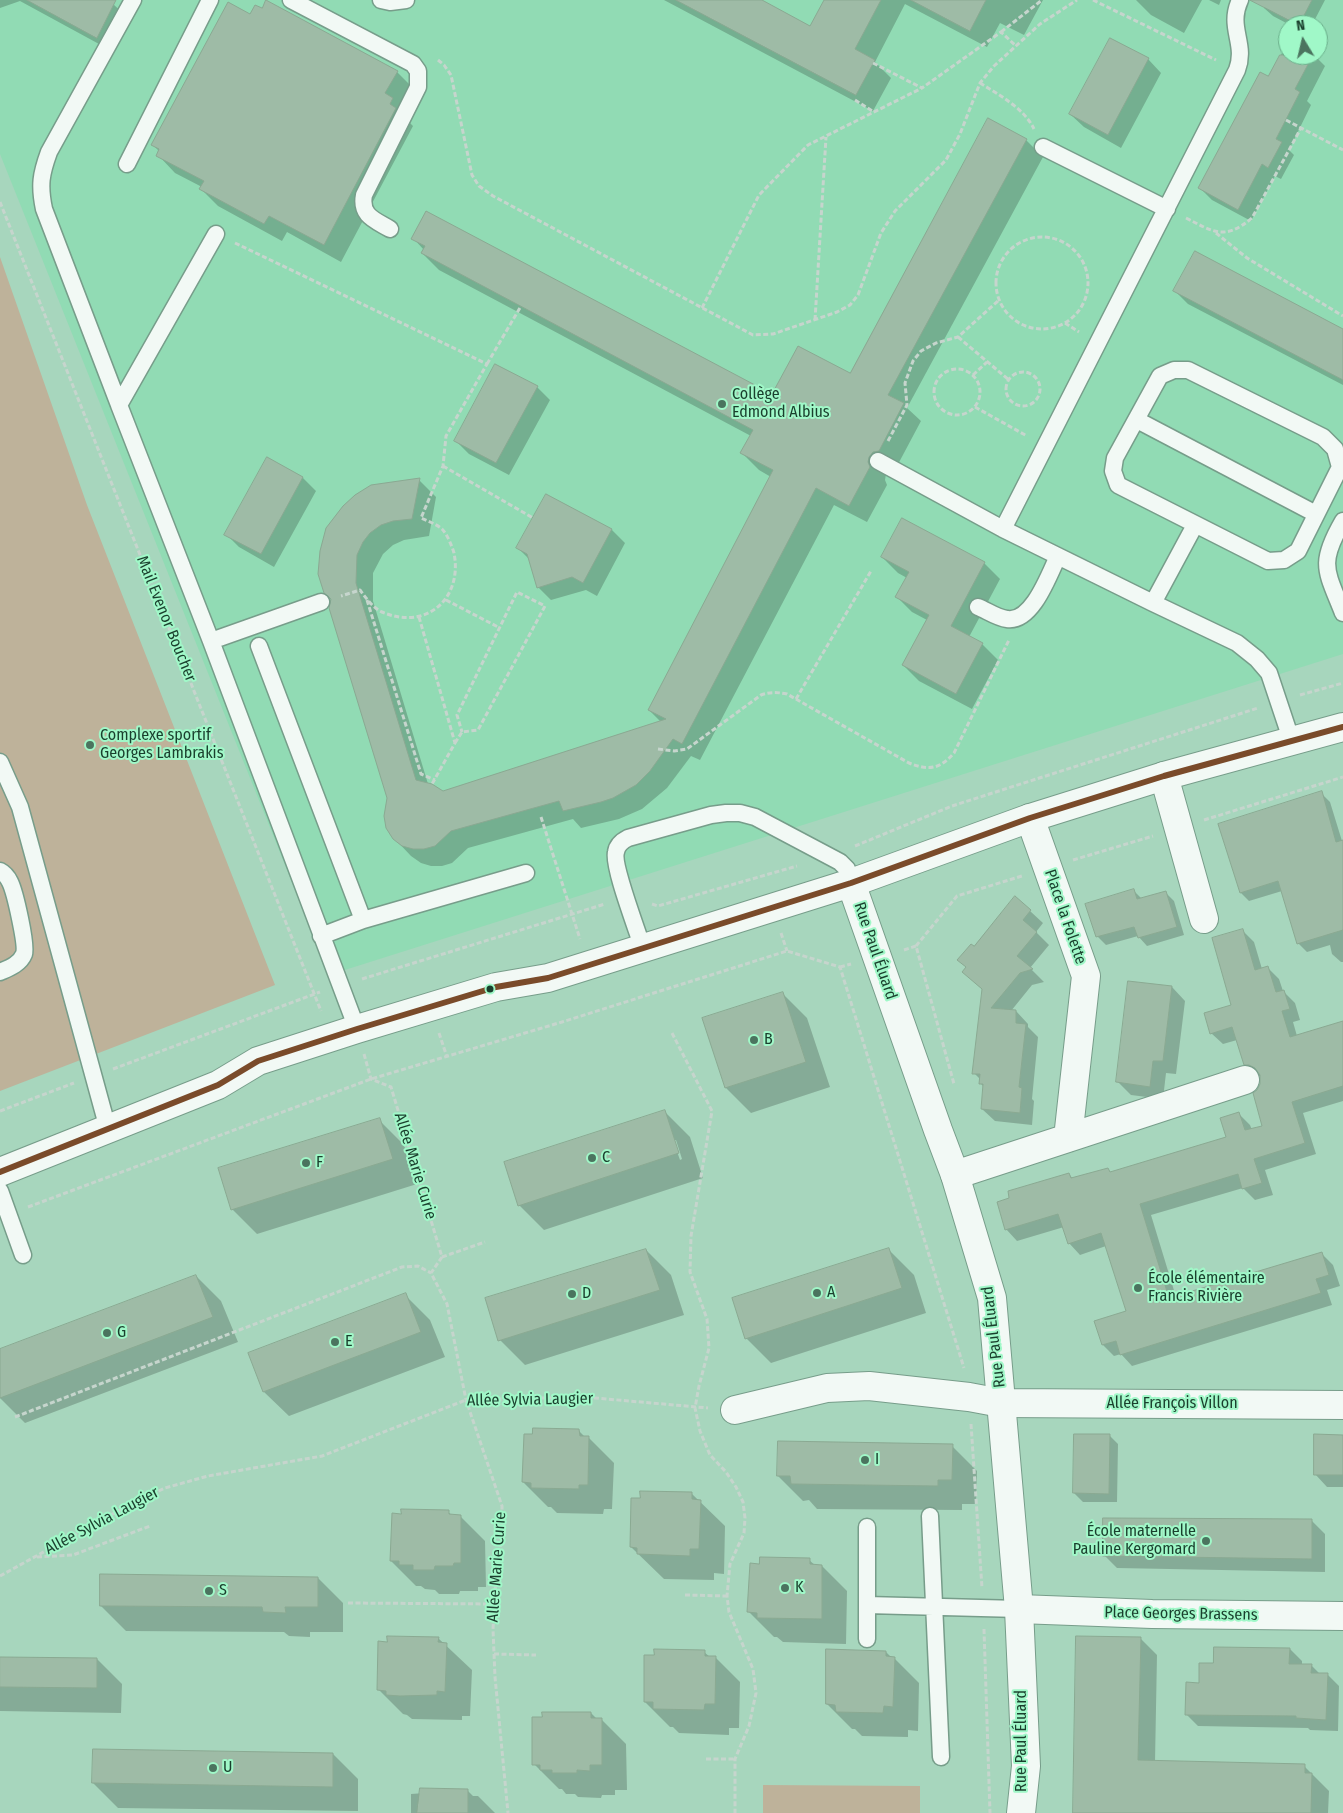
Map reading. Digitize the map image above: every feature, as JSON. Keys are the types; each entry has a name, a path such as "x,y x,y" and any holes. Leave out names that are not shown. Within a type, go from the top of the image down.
{"street":[{"path":"0,1172 218,1084 258,1061 330,1037 496,987 548,978 643,949 851,883 1030,818 1164,776 1343,729"},
{"path":"1164,776 1204,919"},
{"name":"Place la Folette","path":"1030,818 1086,976 1068,1138"},
{"name":"Rue Paul Éluard","path":"851,883 934,1121 955,1175 992,1298 1019,1609 1026,1766 1021,1813"},
{"path":"955,1175 1245,1080"},
{"path":"735,1410 826,1388 869,1386 969,1397 1001,1403"},
{"name":"Allée François Villon","path":"1001,1403 1343,1405"},
{"name":"Place Georges Brassens","path":"1019,1609 1152,1614 1343,1616"}],"lane":[{"path":"133,0 50,152 41,173 40,193 44,209 211,641 357,1029"},
{"path":"128,164 210,0"},
{"path":"292,0 413,64 418,71 418,87 362,202 368,216 390,229"},
{"path":"381,0 390,2 406,0"},
{"path":"1003,528 1237,70 1241,60 1241,50 1235,28 1235,15 1240,0"},
{"path":"1043,147 1167,209"},
{"path":"119,405 216,234"},
{"path":"1174,370 1188,370 1324,437 1334,449 1340,467 1316,514 1298,551 1284,560 1268,560 1118,485 1113,471 1115,458 1160,376 1174,370"},
{"path":"1136,420 1316,514"},
{"path":"878,461 1058,556 1238,643 1257,659 1269,673 1292,742"},
{"path":"1343,521 1329,548 1326,561 1327,572 1343,613"},
{"path":"1153,603 1195,525"},
{"path":"978,607 1007,619 1021,617 1032,608 1058,556"},
{"path":"211,641 322,602"},
{"path":"259,646 363,920"},
{"path":"0,762 20,807 108,1130"},
{"path":"643,949 615,858 616,850 621,841 628,838 711,815 740,813 755,817 840,862 847,869 851,883"},
{"path":"0,871 10,881 23,935 24,953 20,961 0,972"},
{"path":"322,936 363,920 526,873"},
{"path":"0,1191 24,1256"},
{"path":"930,1516 941,1757"},
{"path":"867,1527 867,1639"},
{"path":"868,1605 934,1605 1019,1609"}],"path":[{"path":"702,308 759,195 808,145 922,88 1001,32 1042,0"},
{"path":"432,56 444,65 451,75 472,175 479,186 493,196 752,335 772,334 837,312 850,305 858,294 881,234 895,211 946,160 960,134 980,83 994,66 1040,24 1077,0"},
{"path":"1093,0 1237,70"},
{"path":"1001,32 1016,46"},
{"path":"873,63 922,88"},
{"path":"980,83 1008,101 1030,120 1043,147"},
{"path":"855,100 874,112"},
{"path":"1286,120 1343,150"},
{"path":"1216,233 1229,232 1242,227 1252,218 1301,128"},
{"path":"815,320 826,136"},
{"name":"Mail Evenor Boucher","path":"0,202 315,993 330,1037"},
{"path":"1167,209 1216,233 1247,258 1343,316"},
{"path":"216,234 487,364"},
{"path":"1041,237 1067,244 1077,252 1084,263 1088,283 1084,303 1076,314 1065,323 1052,328 1038,329 1025,326 1014,320 1000,300 996,288 996,276 1000,264 1012,249 1028,239 1041,237"},
{"path":"878,461 907,405 905,383 913,361 921,351 936,343 958,337 1000,300"},
{"path":"322,602 360,590 380,611 400,617 419,617 434,610 446,600 453,587 456,567 452,548 442,529 422,518 443,466 446,436 520,306"},
{"path":"958,337 1009,380"},
{"path":"973,375 987,362"},
{"path":"956,369 965,370 973,375 979,383 981,391 975,407 969,412 960,415 943,410 934,395 935,386 939,378 946,372 956,369"},
{"path":"1020,372 1034,376 1039,382 1038,399 1023,407 1016,405 1010,401 1006,394 1009,380 1020,372"},
{"path":"975,407 1045,446"},
{"path":"443,466 533,518"},
{"path":"796,699 870,571"},
{"path":"432,784 462,732 457,715 517,592 545,606 478,730 462,732"},
{"path":"367,599 421,774 434,780"},
{"path":"446,600 500,628"},
{"path":"419,617 456,743"},
{"path":"658,749 674,752 687,749 761,695 769,692 787,694 909,763 921,767 934,768 946,762 954,753 1021,617"},
{"path":"0,1111 315,993 626,898 658,906 830,856 952,806 1343,683"},
{"path":"900,951 916,946 956,896 1343,777"},
{"path":"541,817 580,939"},
{"path":"916,946 954,1085"},
{"path":"9,1214 371,1079 562,1022 787,951 840,967 963,1362 969,1397"},
{"path":"357,1029 371,1079"},
{"name":"Allée Marie Curie","path":"371,1079 391,1087 442,1257"},
{"path":"15,1416 402,1267 418,1266 431,1273 442,1257 485,1242"},
{"name":"Allée Marie Curie","path":"431,1273 447,1304 466,1400 502,1506 502,1535 496,1575 494,1654 508,1813"},
{"name":"Allée Sylvia Laugier","path":"0,1576 129,1505 165,1488 208,1476 322,1456 466,1400 584,1397 735,1410"},
{"path":"36,1557 73,1555 150,1526"},
{"path":"685,1595 727,1596"},
{"path":"348,1603 495,1604"},
{"path":"494,1654 536,1655"},
{"path":"706,1759 734,1759"}],"shaded area":[{"name":"Collège Edmond Albius","path":"0,0 1343,0 1343,654 329,975 0,154"},
{"name":"Complexe sportif Georges Lambrakis","path":"0,257 87,505 275,985 0,1091"},
{"path":"763,1785 920,1786 920,1813 763,1813"}],"building":[{"path":"27,0 116,0 97,38"},
{"path":"266,0 398,71 385,93 393,98 390,104 396,108 324,245 269,216 264,224 199,189 204,181 156,156 159,149 151,145 228,2 250,14 255,5 262,8"},
{"path":"676,0 762,0 810,26 824,0 881,0 855,49 875,60 856,95"},
{"path":"911,0 986,0 970,31"},
{"path":"1250,0 1312,0 1304,15 1279,15"},
{"path":"1110,38 1149,58 1108,135 1069,114"},
{"path":"1278,58 1278,65 1308,65 1295,89 1300,92 1276,139 1282,142 1268,168 1262,164 1238,210 1198,188 1260,72 1268,76"},
{"path":"988,118 1027,139 888,395 904,403 879,451 873,452 869,457 870,467 849,506 816,488 682,744 673,739 650,771 636,785 613,798 601,802 563,811 559,801 451,831 435,846 424,849 402,846 393,839 386,828 384,816 387,798 329,608 331,599 324,593 318,574 320,551 326,528 343,506 355,495 371,485 420,478 412,519 393,521 381,525 370,533 363,542 357,555 356,583 416,780 432,784 443,791 666,719 648,710 773,470 740,453 753,430 421,253 425,246 411,239 426,211 772,394 798,346 850,373"},
{"path":"1195,251 1343,329 1343,380 1173,291"},
{"path":"495,364 538,386 496,463 454,441"},
{"path":"267,457 303,477 261,554 224,535"},
{"path":"546,494 612,529 583,583 572,577 537,588 527,554 516,548"},
{"path":"902,518 985,562 951,626 983,643 956,694 902,665 929,615 895,597 909,572 881,557"},
{"path":"1322,791 1336,842 1343,840 1343,930 1297,944 1278,881 1240,893 1218,824"},
{"path":"1134,889 1137,899 1166,891 1177,927 1138,938 1134,927 1096,937 1085,904"},
{"path":"1015,896 1031,910 1023,920 1037,932 1017,956 1033,969 1020,973 991,1008 1016,1010 1016,1023 1026,1024 1019,1087 1022,1088 1020,1113 981,1109 983,1084 979,1084 980,1074 972,1074 982,989 962,972 966,967 957,960 971,944 974,946"},
{"path":"1243,929 1255,970 1268,966 1276,992 1284,990 1290,1009 1282,1011 1290,1037 1343,1021 1343,1086 1292,1102 1305,1143 1254,1159 1262,1183 1242,1189 1238,1174 1140,1204 1169,1298 1322,1252 1329,1275 1316,1279 1321,1293 1120,1355 1116,1341 1102,1345 1094,1321 1126,1311 1101,1233 1068,1244 1058,1214 1005,1230 997,1202 1009,1198 1008,1191 1069,1173 1071,1178 1108,1168 1110,1172 1226,1137 1220,1118 1239,1112 1245,1130 1262,1126 1253,1093 1260,1084 1260,1075 1255,1068 1244,1065 1232,1027 1210,1034 1204,1013 1231,1005 1212,938"},
{"path":"1128,981 1172,986 1163,1061 1153,1061 1150,1087 1116,1082"},
{"name":"B","path":"783,992 806,1062 725,1088 702,1018"},
{"name":"C","path":"665,1110 679,1153 518,1206 504,1162"},
{"name":"F","path":"380,1118 393,1159 231,1210 218,1168"},
{"name":"A","path":"889,1248 902,1288 745,1339 732,1298"},
{"name":"D","path":"646,1249 660,1290 498,1341 485,1298"},
{"name":"G","path":"196,1275 213,1317 0,1398 0,1349"},
{"name":"E","path":"406,1293 421,1332 263,1392 248,1353"},
{"path":"533,1428 579,1429 580,1436 589,1436 588,1485 579,1485 579,1489 531,1488 531,1483 522,1482 524,1434 532,1434"},
{"path":"1074,1434 1110,1434 1109,1494 1073,1493"},
{"path":"1314,1434 1343,1435 1343,1475 1314,1475"},
{"name":"I","path":"778,1441 953,1444 952,1480 938,1480 938,1486 791,1484 790,1476 777,1476"},
{"path":"640,1491 692,1492 692,1499 701,1500 699,1549 690,1549 690,1556 637,1554 637,1548 630,1547 631,1498 640,1498"},
{"path":"401,1509 449,1510 449,1514 461,1515 461,1563 454,1563 453,1566 435,1566 434,1570 413,1570 413,1565 399,1565 399,1561 390,1561 392,1513 401,1514"},
{"path":"1103,1518 1312,1519 1312,1559 1103,1556"},
{"name":"K","path":"760,1557 810,1558 810,1564 822,1565 822,1619 757,1618 757,1613 747,1612 750,1563 759,1564"},
{"name":"S","path":"100,1574 318,1577 318,1607 285,1607 286,1613 263,1612 262,1607 100,1606"},
{"path":"387,1636 439,1637 438,1642 447,1643 445,1692 437,1691 437,1695 400,1696 386,1695 386,1691 377,1690 378,1641 387,1642"},
{"path":"1076,1636 1141,1637 1138,1760 1305,1764 1305,1773 1312,1773 1311,1813 1073,1813"},
{"path":"1214,1647 1290,1648 1289,1664 1312,1664 1311,1673 1328,1673 1326,1720 1296,1718 1296,1716 1185,1715 1186,1682 1199,1683 1199,1663 1213,1663"},
{"path":"654,1649 705,1650 705,1656 716,1656 715,1704 705,1704 704,1710 653,1709 653,1702 644,1702 644,1655 654,1655"},
{"path":"826,1649 886,1651 886,1656 895,1657 893,1707 884,1706 883,1713 836,1712 835,1705 826,1704"},
{"path":"0,1657 97,1658 97,1688 0,1687"},
{"path":"542,1712 591,1712 591,1718 602,1718 602,1765 590,1765 590,1771 577,1770 577,1773 552,1773 552,1770 540,1770 540,1765 532,1765 532,1717 542,1717"},
{"name":"U","path":"93,1749 333,1753 333,1787 92,1783"},
{"path":"420,1788 468,1789 468,1813 417,1813"}],"transit line":[{"path":"0,1172 218,1085 258,1061 496,987 548,978 851,883 1030,818 1164,776 1343,727"}],"place":[{"name":"Collège Edmond Albius","path":"722,404"},
{"name":"Complexe sportif Georges Lambrakis","path":"90,745"},
{"name":"B","path":"754,1040"},
{"name":"C","path":"592,1158"},
{"name":"F","path":"306,1163"},
{"name":"École élémentaire Francis Rivière","path":"1138,1288"},
{"name":"A","path":"817,1293"},
{"name":"D","path":"572,1294"},
{"name":"G","path":"107,1333"},
{"name":"E","path":"335,1342"},
{"name":"I","path":"865,1460"},
{"name":"École maternelle Pauline Kergomard","path":"1206,1541"},
{"name":"K","path":"785,1588"},
{"name":"S","path":"209,1591"},
{"name":"U","path":"213,1768"}]}
